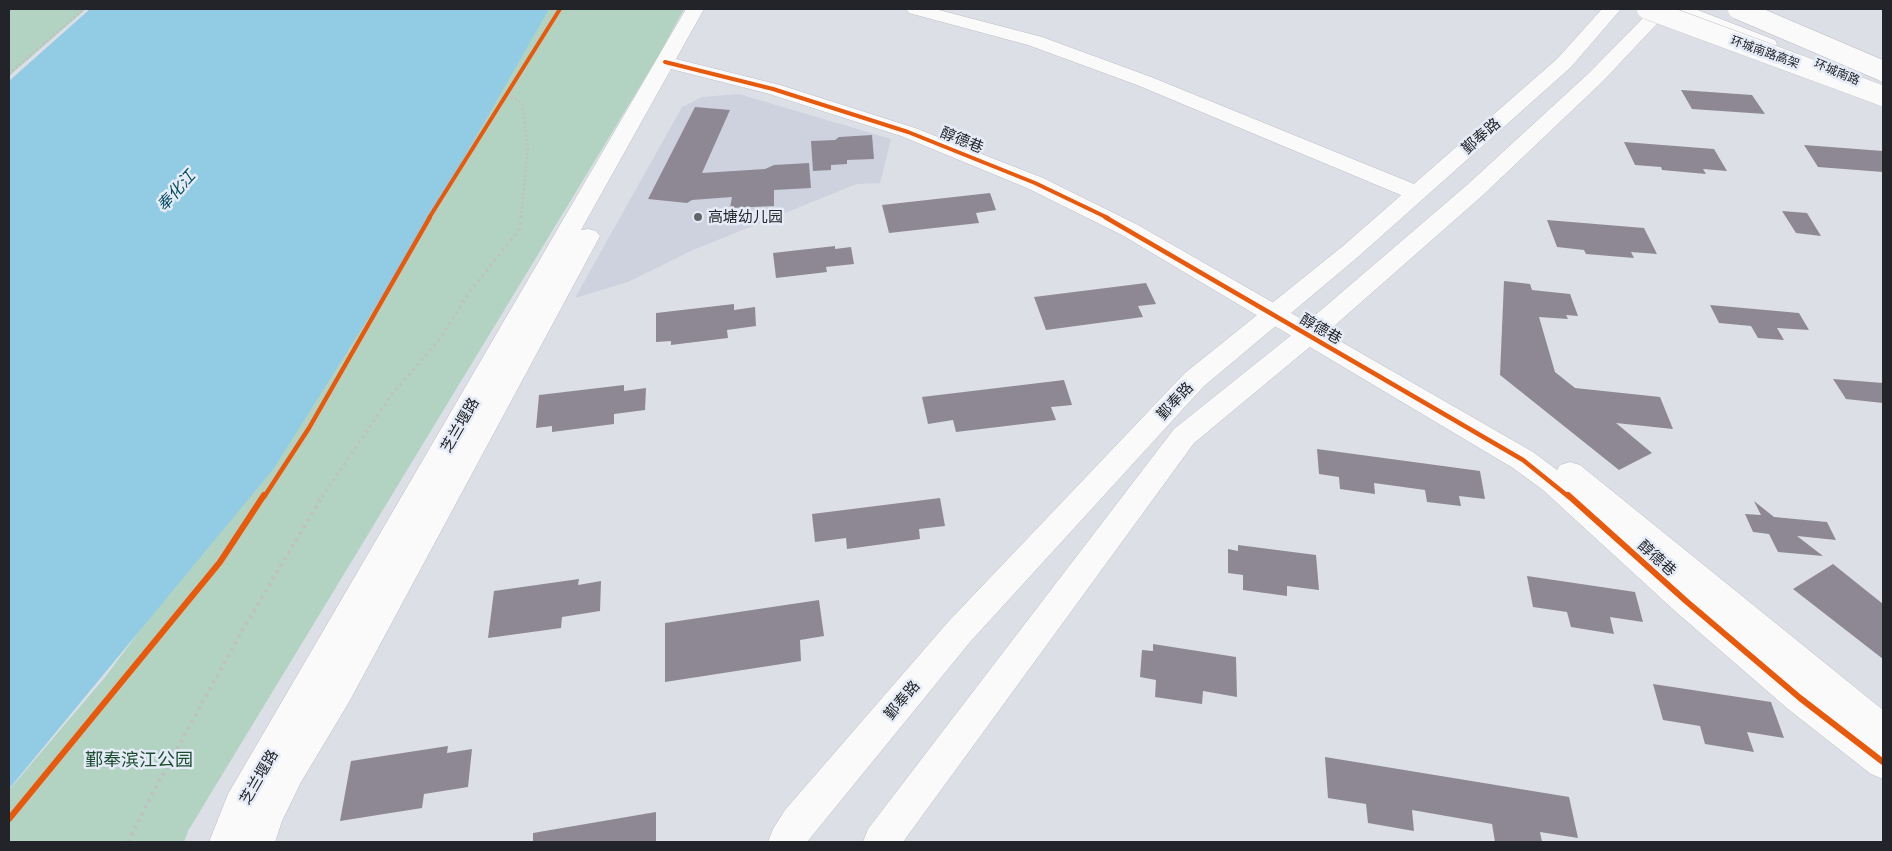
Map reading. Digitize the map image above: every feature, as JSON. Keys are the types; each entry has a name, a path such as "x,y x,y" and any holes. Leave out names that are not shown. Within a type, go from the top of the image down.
{"main road":[{"name":"芝兰堰路","path":"257,842 266,815 289,770 337,691 676,60 695,9"},
{"name":"芝兰堰路","path":"227,842 241,807 676,60 713,9"},
{"path":"916,9 1036,42 1135,78 1416,194"},
{"name":"鄞奉路","path":"786,842 798,824 959,632 1194,380 1280,311 1564,63 1612,9"},
{"name":"环城南路高架","path":"1647,9 1883,96"},
{"name":"鄞奉路","path":"881,842 1184,436 1314,330 1475,190 1596,77 1662,9"},
{"name":"环城南路","path":"1679,9 1830,68 1883,92"},
{"name":"环城南路","path":"1725,9 1883,64"},
{"name":"环城南路高架","path":"1738,9 1883,71"},
{"name":"醇德巷","path":"676,60 899,129 1074,201 1501,428 1564,468 1883,731"},
{"name":"醇德巷","path":"1314,330 1523,460 1553,482 1701,614 1800,698 1883,762"}],"path":[{"path":"9,74 84,9"},
{"path":"502,102 512,86"},
{"path":"128,842 150,798 238,638 310,514 392,394 439,340 470,291 520,228 528,147 522,103 507,94"}],"shaded area":[{"name":"高塘幼儿园","path":"739,94 891,139 880,183 857,184 693,250 628,282 575,298 682,107 702,97"}],"green space":[{"path":"9,9 86,9 9,76"},
{"name":"鄞奉滨江公园","path":"544,9 684,9 656,60 188,831 184,842 9,842 9,790 106,676 316,393"}],"water":[{"name":"奉化江","path":"90,9 549,9 413,247 274,468 9,789 9,81"}],"building":[{"path":"1681,90 1752,95 1765,114 1692,109"},
{"path":"695,107 730,110 702,173 765,169 774,165 809,163 811,188 774,190 774,206 730,208 732,197 692,200 687,203 648,199"},
{"path":"872,135 874,159 847,160 847,164 831,165 831,170 813,171 811,141"},
{"path":"1624,142 1714,149 1727,171 1703,169 1706,174 1662,170 1661,167 1635,165"},
{"path":"1804,145 1883,151 1883,172 1818,167"},
{"path":"990,193 996,210 976,213 979,223 889,233 882,205"},
{"path":"1782,211 1807,213 1821,236 1796,233"},
{"path":"1547,220 1644,228 1657,254 1631,252 1634,258 1586,254 1584,250 1557,247"},
{"path":"835,246 835,249 851,247 854,264 826,267 827,272 776,278 773,253"},
{"path":"1504,281 1530,284 1532,290 1570,294 1578,316 1566,315 1568,319 1539,317 1555,372 1575,388 1660,397 1673,429 1616,423 1652,453 1619,470 1500,375"},
{"path":"1146,283 1156,304 1138,306 1143,317 1046,330 1034,297"},
{"path":"734,304 734,310 755,307 756,326 727,330 728,338 671,345 671,341 656,342 656,313"},
{"path":"1710,305 1799,313 1809,330 1777,328 1784,340 1758,338 1751,326 1719,323"},
{"path":"1833,379 1883,383 1883,403 1846,399"},
{"path":"1064,380 1072,405 1051,407 1056,420 956,432 953,420 928,424 922,397"},
{"path":"624,385 624,391 646,388 645,410 614,414 614,424 552,432 552,426 536,428 539,395"},
{"path":"1317,449 1480,471 1485,499 1459,496 1461,506 1427,502 1425,490 1374,483 1375,494 1340,489 1339,477 1319,474"},
{"path":"940,498 945,526 919,529 920,539 847,549 846,538 815,542 812,514"},
{"path":"1754,501 1774,517 1827,522 1836,540 1797,536 1823,556 1778,552 1769,534 1753,532 1745,514 1761,515"},
{"path":"1238,545 1316,555 1319,590 1287,586 1287,596 1243,590 1243,575 1228,573 1228,549 1238,551"},
{"path":"1833,564 1883,604 1883,659 1793,589"},
{"path":"1527,576 1635,592 1643,622 1610,617 1614,634 1571,627 1567,612 1533,607"},
{"path":"579,579 578,585 601,581 600,611 562,617 561,628 488,638 494,591"},
{"path":"819,600 824,636 800,640 801,661 665,682 665,623"},
{"path":"1153,644 1236,657 1237,697 1203,691 1202,704 1155,697 1156,680 1140,677 1142,650 1153,651"},
{"path":"1653,684 1771,702 1784,738 1747,732 1754,752 1705,744 1700,726 1663,720"},
{"path":"448,746 447,753 472,749 468,787 424,794 422,808 340,821 351,761"},
{"path":"1325,757 1569,797 1578,838 1540,832 1542,842 1495,842 1492,824 1412,810 1414,831 1368,823 1366,804 1328,798"},
{"path":"656,812 656,842 533,842 533,833"}],"cycle path":[{"path":"9,819 220,562 309,428 440,200 560,9"},
{"path":"665,62 773,89 908,132 1035,183 1130,230 1523,460 1553,482 1686,601 1800,698 1883,762"}],"place":[{"name":"高塘幼儿园","path":"698,217"}]}
